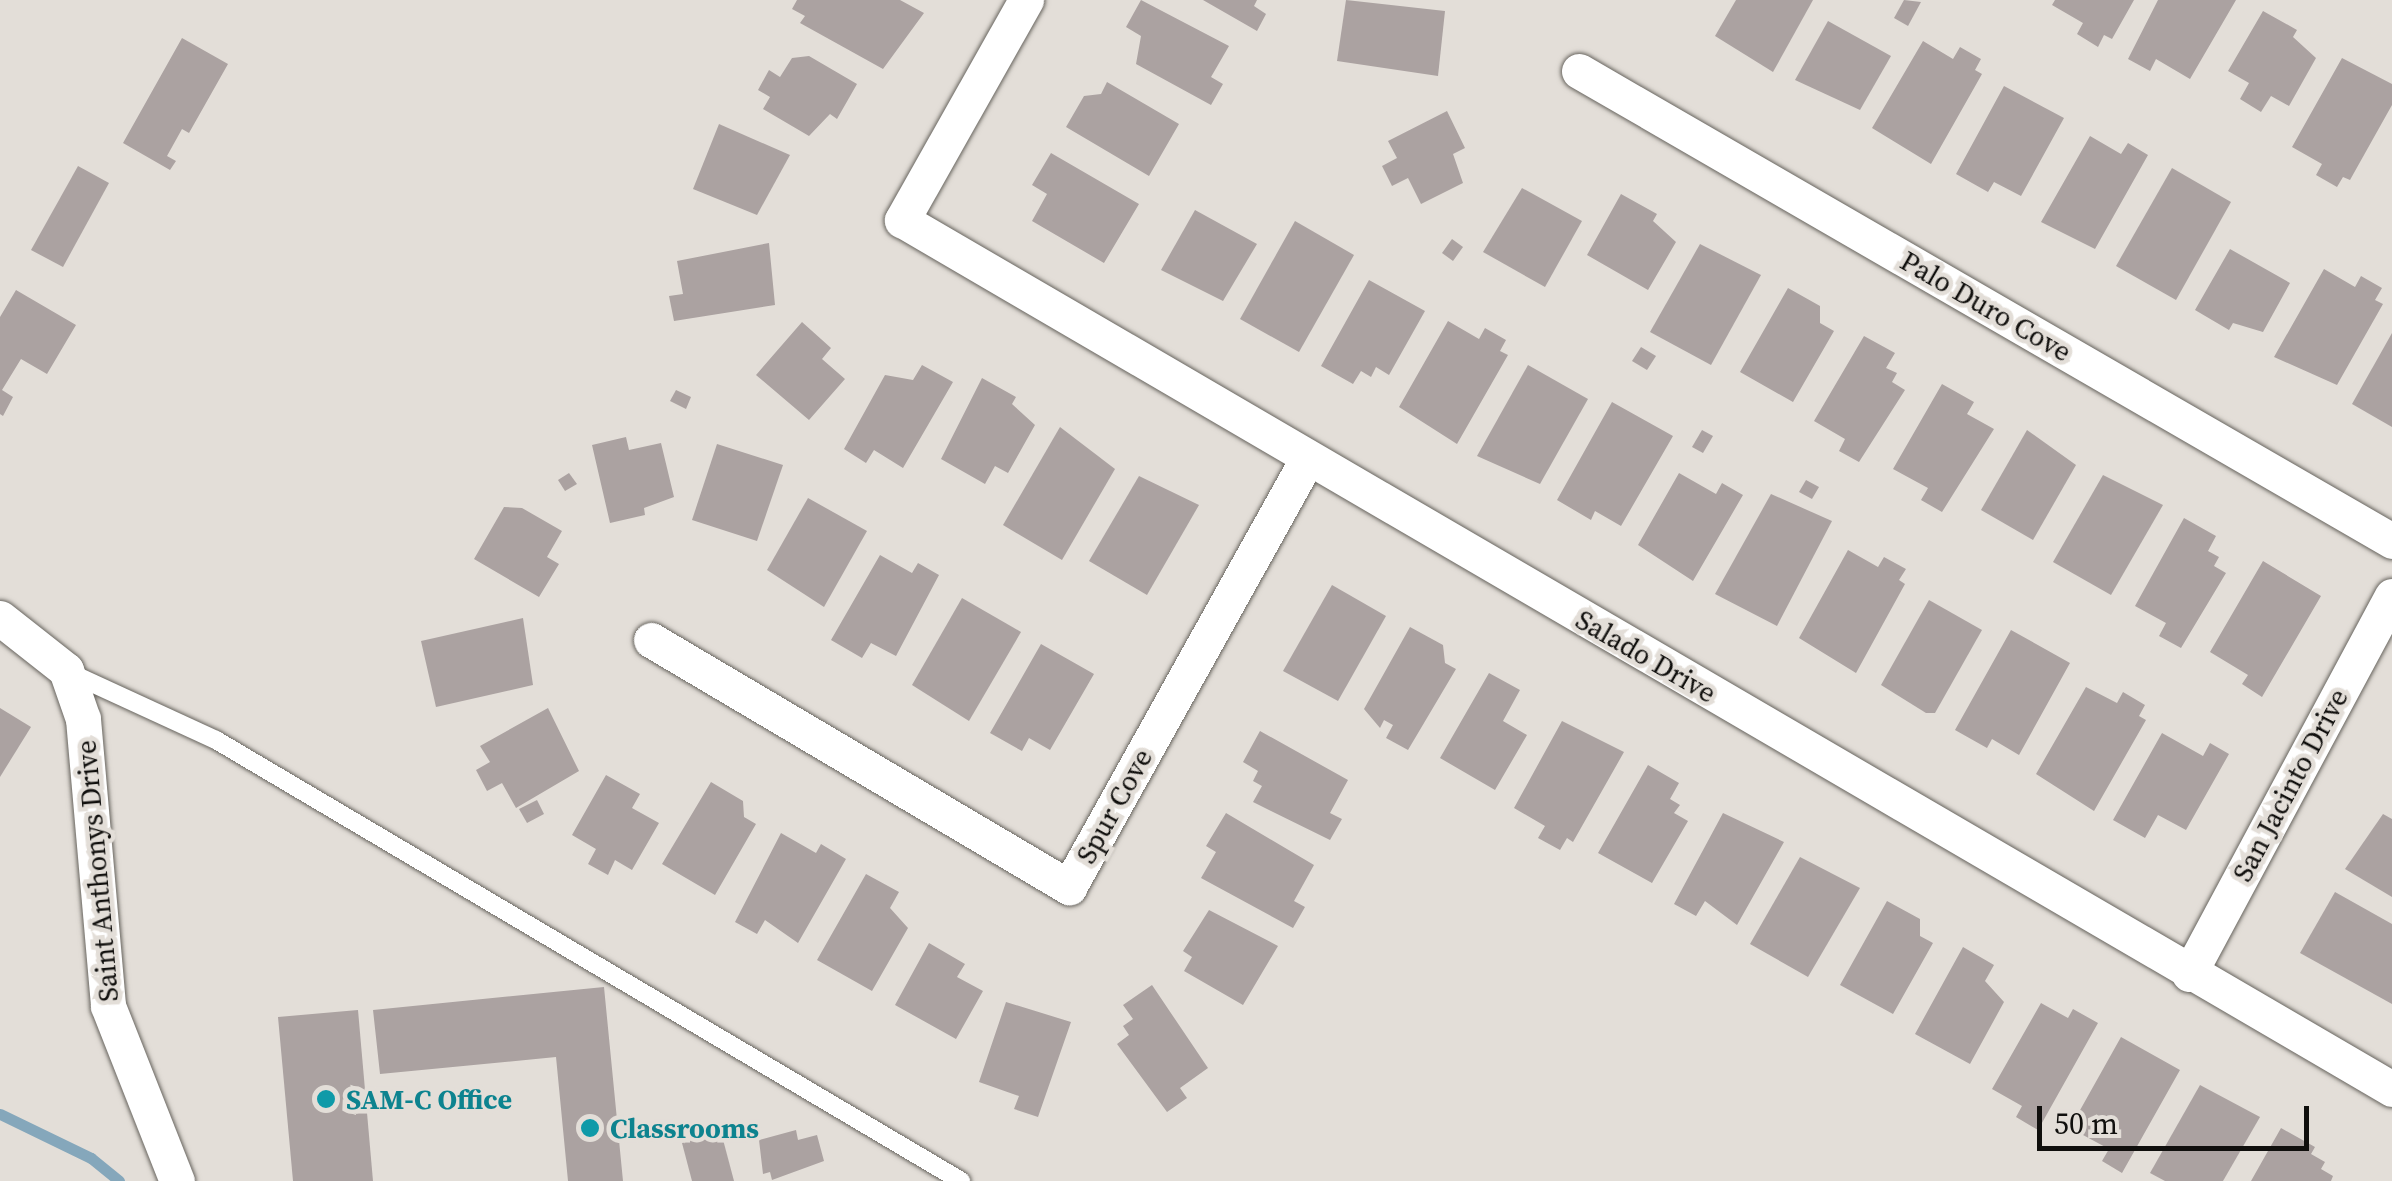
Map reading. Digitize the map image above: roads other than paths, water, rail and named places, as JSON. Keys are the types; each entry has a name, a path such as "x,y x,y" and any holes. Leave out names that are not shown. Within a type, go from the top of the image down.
{"street":[{"name":"Salado Drive","path":"1026,0 902,220 2188,974 2392,1089"},
{"name":"Palo Duro Cove","path":"1579,71 2392,541"},
{"name":"Spur Cove","path":"651,640 1070,887 1308,458"},
{"name":"San Jacinto Drive","path":"2188,974 2392,596"},
{"path":"0,618 66,670"},
{"name":"Saint Anthonys Drive","path":"66,670 83,719 108,1006 177,1181"}],"lane":[{"path":"66,670 216,740 961,1181"}],"waterway":[{"path":"0,1114 91,1158 119,1181"}],"place":[{"name":"SAM-C Office","path":"326,1099"},
{"name":"Classrooms","path":"590,1128"}]}
